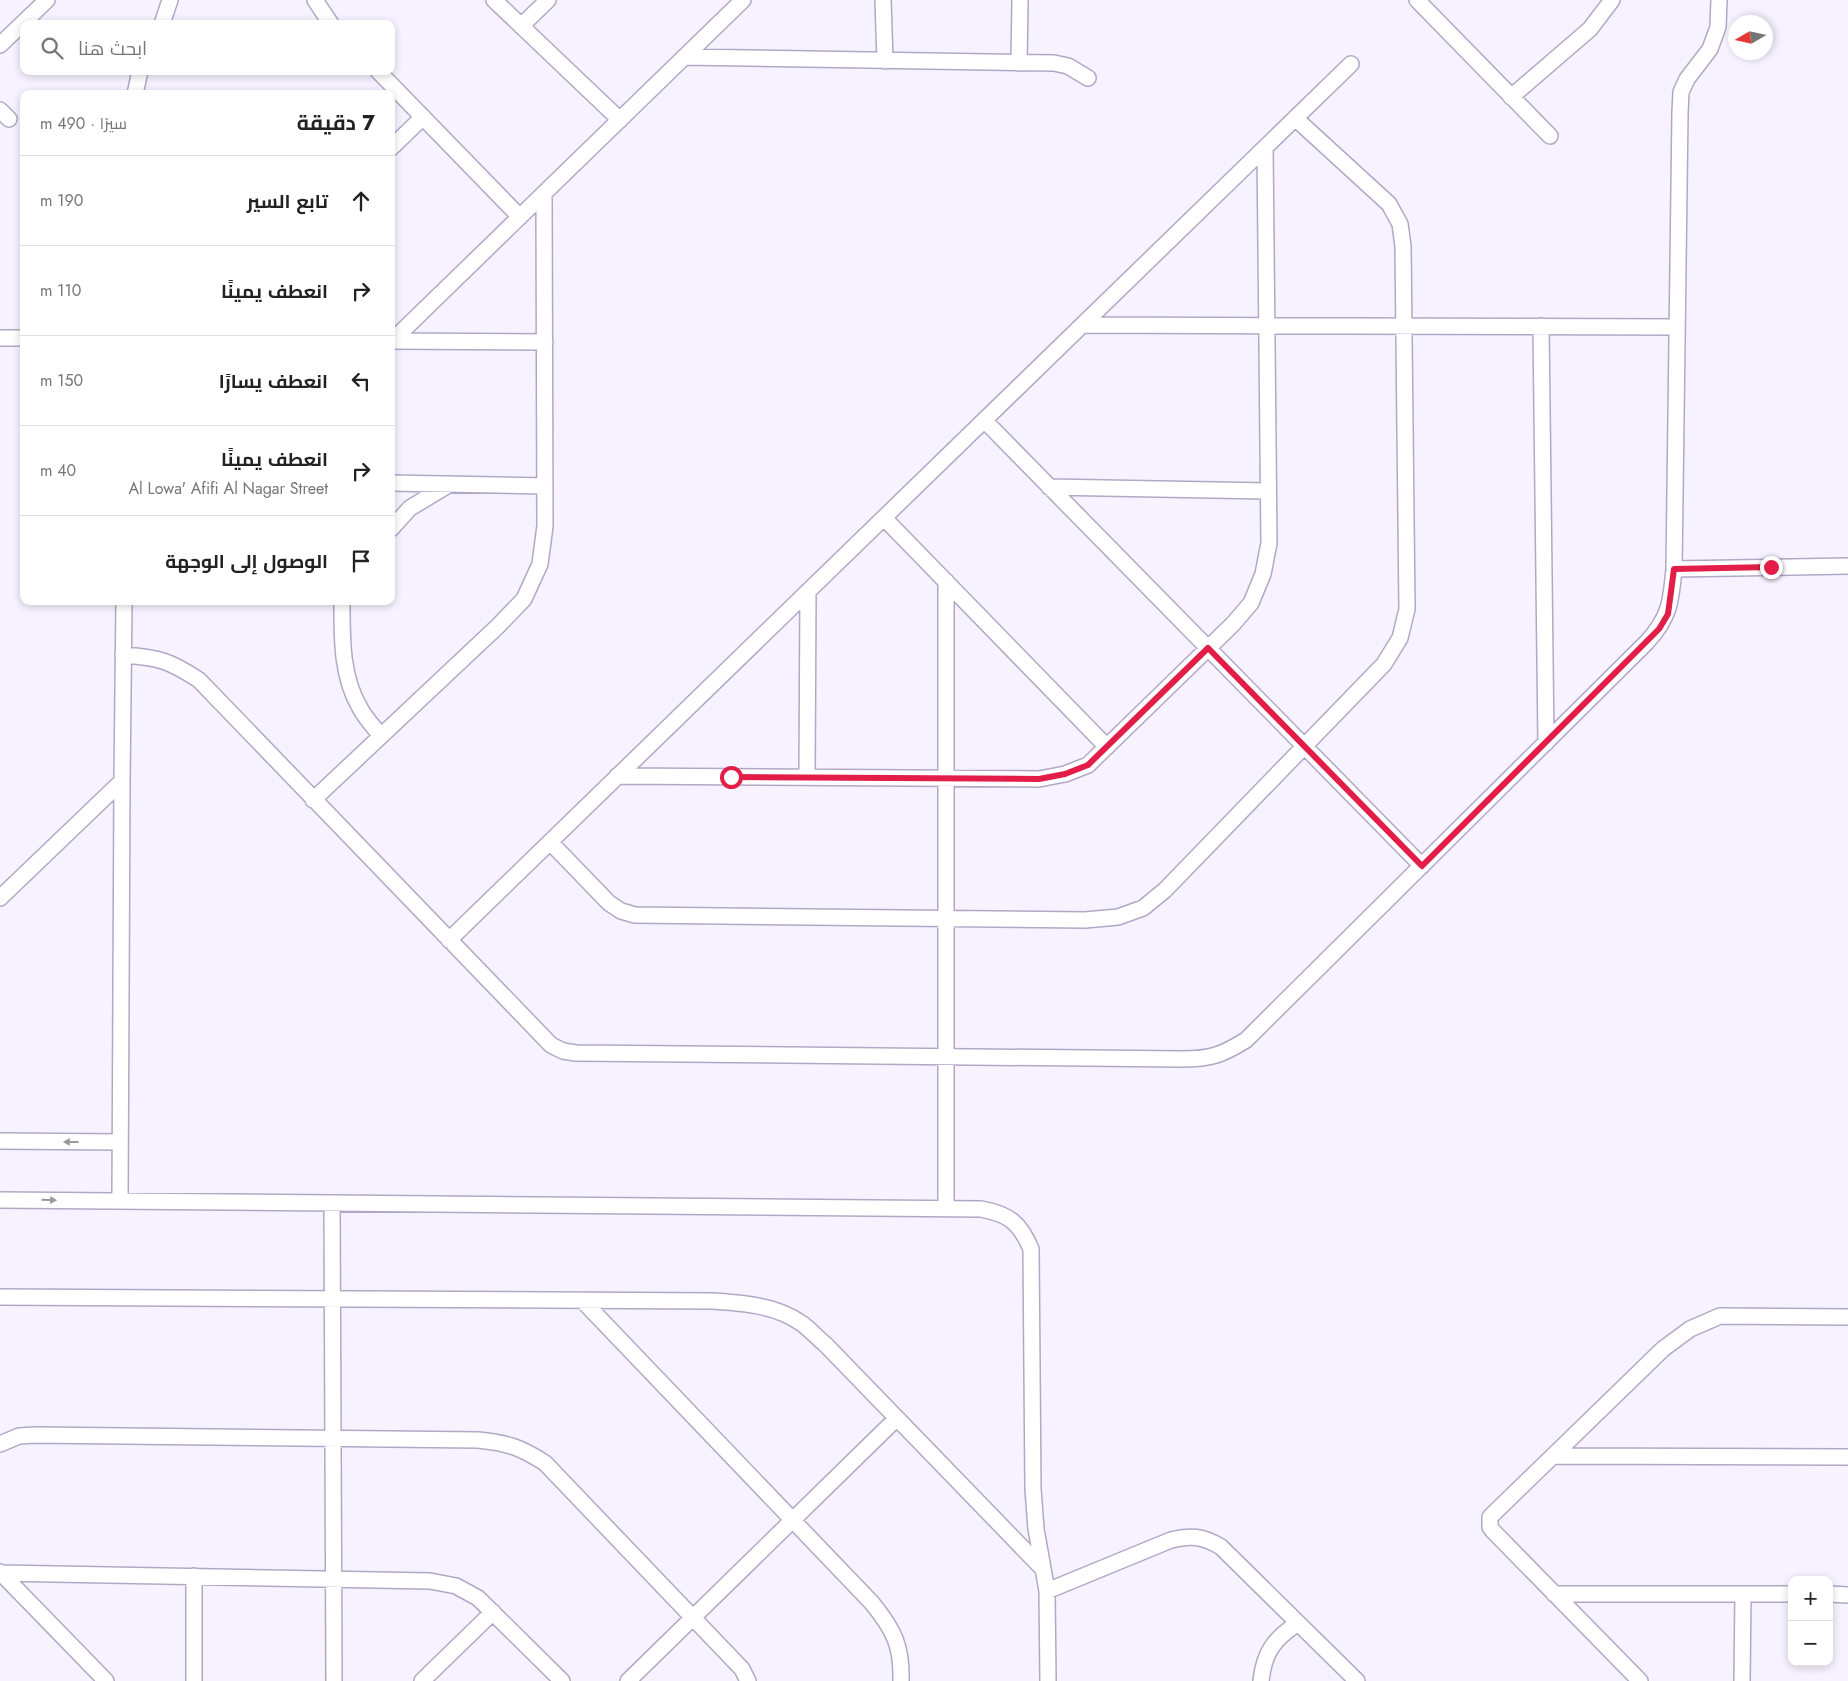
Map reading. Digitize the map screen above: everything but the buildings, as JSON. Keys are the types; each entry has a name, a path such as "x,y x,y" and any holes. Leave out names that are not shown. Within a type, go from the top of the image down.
{"street":[{"path":"26,20 47,0"},
{"path":"163,20 170,0"},
{"path":"315,0 328,20"},
{"path":"494,0 620,120"},
{"path":"521,26 548,0"},
{"path":"395,338 743,0"},
{"path":"883,0 885,60"},
{"path":"1019,62 1020,0"},
{"path":"1417,0 1550,136"},
{"path":"1511,97 1590,29 1612,0"},
{"path":"124,655 150,657 176,665 199,680 551,1046 563,1051 576,1053 1197,1059 1205,1059 1227,1052 1246,1040 1546,743 1659,629 1668,614 1674,569 1681,92 1687,79 1710,49 1718,27 1719,0"},
{"path":"0,45 20,26"},
{"path":"684,58 1054,63 1068,66 1088,78"},
{"path":"449,940 1351,64"},
{"path":"136,90 139,75"},
{"path":"382,75 520,217"},
{"path":"395,144 423,117"},
{"path":"550,842 609,903 621,911 635,914 1085,920 1118,917 1143,908 1165,890 1384,664 1400,638 1407,609 1403,246 1400,224 1389,204 1296,118"},
{"path":"617,776 1039,779 1065,774 1088,765 1107,747 1251,603 1262,574 1269,543 1265,148"},
{"path":"313,800 498,626 524,599 540,564 545,526 544,194"},
{"path":"1082,325 1677,327"},
{"path":"1542,326 1546,743"},
{"path":"0,338 20,338"},
{"path":"395,341 545,342"},
{"path":"984,420 1422,866"},
{"path":"395,483 545,486"},
{"path":"395,525 410,508 450,484"},
{"path":"1049,487 1268,491"},
{"path":"884,518 1107,747"},
{"path":"1674,569 1848,566"},
{"path":"946,581 946,1208"},
{"path":"807,777 808,591"},
{"path":"120,1201 124,605"},
{"path":"344,605 342,638 346,674 359,707 381,736"},
{"path":"0,898 122,781"},
{"path":"0,1141 120,1142"},
{"path":"0,1200 946,1208 981,1209 998,1212 1013,1220 1024,1233 1031,1249 1033,1489 1036,1529 1047,1591 1048,1681"},
{"path":"332,1203 334,1681"},
{"path":"0,1297 712,1301 744,1303 774,1309 802,1324 825,1344 1043,1570"},
{"path":"582,1300 889,1624 899,1648 902,1681"},
{"path":"1640,1681 1493,1531 1489,1522 1493,1513 1663,1349 1690,1328 1720,1316 1848,1317"},
{"path":"628,1681 896,1418"},
{"path":"0,1444 19,1436 34,1435 478,1440 502,1442 525,1450 545,1463 742,1670 748,1681"},
{"path":"1553,1456 1848,1457"},
{"path":"1047,1591 1171,1540 1197,1536 1209,1540 1220,1547 1357,1681"},
{"path":"0,1572 334,1578 430,1581 456,1586 478,1598 562,1681"},
{"path":"0,1572 106,1681"},
{"path":"194,1576 194,1681"},
{"path":"1554,1594 1788,1594"},
{"path":"1742,1681 1743,1594"},
{"path":"1833,1594 1848,1594"},
{"path":"422,1681 493,1612"},
{"path":"1261,1681 1264,1662 1271,1646 1283,1633 1298,1623"}],"route":[{"path":"731,777 1039,779 1065,774 1088,765 1208,648 1422,866 1659,629 1668,614 1674,569 1771,567"}]}
